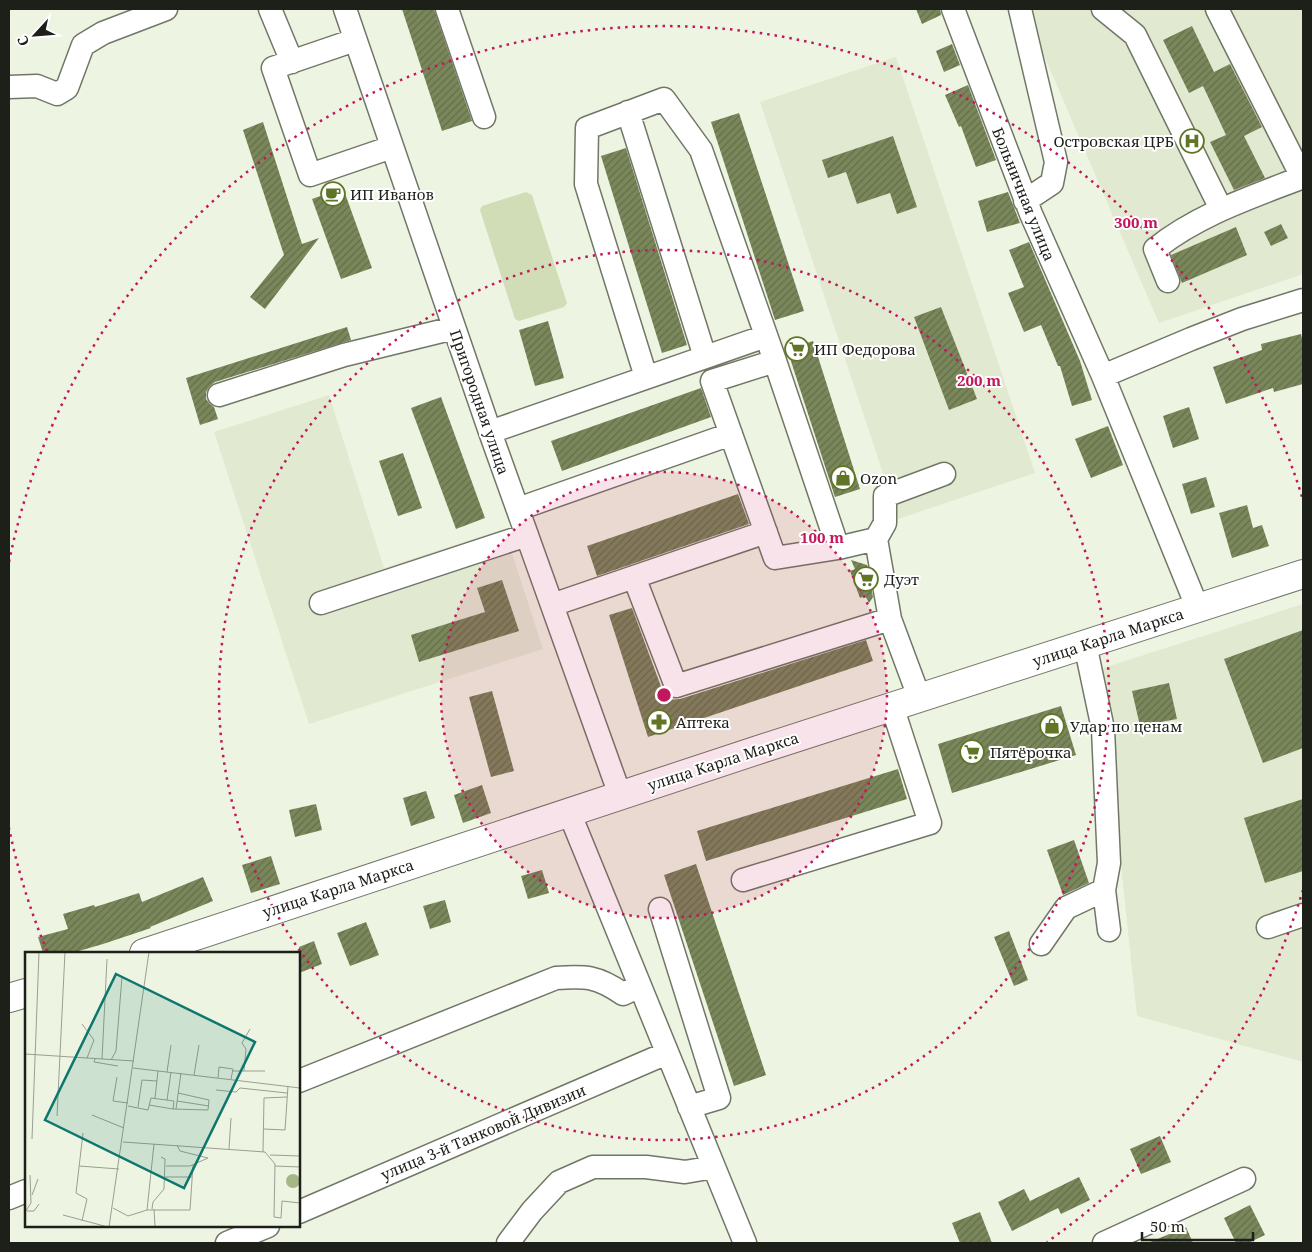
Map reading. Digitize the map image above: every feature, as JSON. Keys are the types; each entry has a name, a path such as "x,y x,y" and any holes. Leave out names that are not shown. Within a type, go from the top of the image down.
{"main road":[{"name":"улица Карла Маркса","path":"147,952 892,706 1303,574"},
{"path":"9,998 25,993"}],"street":[{"path":"9,87 37,86 56,94 67,88 83,45 104,33 166,9"},
{"path":"270,9 292,62"},
{"name":"Пригородная улица","path":"345,9 490,432 620,795"},
{"path":"447,9 484,117"},
{"name":"Больничная улица","path":"953,9 1026,201 1103,376 1198,609"},
{"path":"1020,9 1056,162 1052,183 1026,201"},
{"path":"1168,281 1155,249 1171,236 1220,209 1303,177 1217,9"},
{"path":"1116,12 1135,35 1220,209"},
{"path":"355,40 273,68 310,175 392,146"},
{"path":"646,377 586,184 587,128 664,100 701,150 838,548"},
{"path":"628,112 705,356"},
{"path":"1103,376 1242,319 1303,300"},
{"path":"218,395 344,355 454,328"},
{"path":"490,432 766,336"},
{"path":"774,361 712,381 775,558 838,548 876,539"},
{"path":"518,508 731,434"},
{"path":"920,698 890,619 876,539 885,523 885,496 944,474"},
{"path":"552,605 766,532"},
{"path":"321,603 527,535"},
{"path":"634,576 676,686 890,619"},
{"path":"1085,644 1103,729 1109,864 1104,890 1109,930"},
{"path":"743,880 930,823 892,706"},
{"path":"569,812 744,1243"},
{"path":"1041,944 1066,908 1104,890"},
{"path":"660,909 719,1098 689,1107"},
{"path":"1268,927 1303,915"},
{"path":"300,1081 556,978 585,976 606,983 622,994 640,986"},
{"name":"улица 3-й Танковой Дивизии","path":"300,1212 667,1053"},
{"path":"508,1243 532,1211 558,1182 594,1167 646,1167 685,1172 714,1167"},
{"path":"1104,1243 1244,1179"},
{"path":"9,1198 25,1191"},
{"path":"227,1243 266,1227"}],"shaded area":[{"name":"Островская ЦРБ","path":"1024,9 1303,9 1303,274 1159,323"},
{"path":"896,57 1035,473 898,519 760,102"},
{"path":"526,192 532,195 567,303 564,307 519,321 515,319 480,210 482,206"},
{"path":"329,395 384,568 504,529 543,649 309,724 214,432"},
{"path":"1303,604 1303,1062 1137,1016 1100,669"}],"building":[{"path":"402,9 434,9 472,121 442,131"},
{"path":"916,9 940,9 941,15 922,24"},
{"path":"1192,26 1214,72 1230,64 1262,127 1244,136 1265,178 1234,190 1210,142 1226,135 1203,86 1189,93 1163,40"},
{"path":"952,44 960,65 944,72 936,51"},
{"path":"968,85 996,160 976,167 961,126 959,127 945,95"},
{"path":"739,113 804,311 775,320 711,122"},
{"path":"263,122 302,244 319,238 265,309 250,297 284,255 243,130"},
{"path":"893,136 917,207 897,214 890,193 857,204 846,172 828,178 822,160"},
{"path":"626,148 687,345 662,353 601,156"},
{"path":"343,188 372,268 341,279 312,199"},
{"path":"1008,192 1020,223 987,232 978,201"},
{"path":"1281,224 1288,238 1271,246 1264,232"},
{"path":"1236,227 1247,255 1182,283 1171,255"},
{"path":"1029,242 1080,361 1092,400 1072,406 1060,366 1058,366 1041,325 1024,332 1008,293 1024,287 1009,250"},
{"path":"941,307 977,399 949,410 914,317"},
{"path":"548,321 564,378 535,386 519,330"},
{"path":"347,327 351,340 215,382 206,392 206,399 214,407 218,419 200,425 186,378"},
{"path":"1301,334 1303,343 1303,384 1274,392 1273,388 1226,404 1213,367 1262,350 1261,344"},
{"path":"813,341 860,489 835,497 787,349"},
{"path":"701,388 711,417 562,471 551,441"},
{"path":"441,397 485,518 456,529 411,408"},
{"path":"1189,407 1199,439 1173,448 1163,416"},
{"path":"1108,426 1123,465 1091,478 1075,439"},
{"path":"403,453 422,508 398,516 379,461"},
{"path":"1206,477 1215,507 1191,514 1182,484"},
{"path":"738,494 749,524 597,576 587,546"},
{"path":"1247,505 1253,528 1262,525 1269,546 1232,558 1219,513"},
{"name":"Дуэт","path":"851,560 867,565 873,597 869,603 865,596 860,598 850,571 855,569"},
{"path":"502,580 519,631 419,662 411,635 485,612 477,588"},
{"path":"632,608 666,700 680,699 866,640 873,661 648,737 609,615"},
{"path":"1303,630 1303,748 1263,763 1224,659"},
{"path":"1169,683 1177,719 1140,726 1132,691"},
{"path":"492,691 514,771 491,777 469,697"},
{"path":"1061,706 1076,755 952,793 938,744"},
{"path":"898,769 907,799 706,861 697,831"},
{"path":"482,785 491,813 463,823 454,795"},
{"path":"426,791 435,818 411,826 403,798"},
{"path":"1303,799 1303,871 1265,883 1244,818"},
{"path":"316,804 322,830 295,837 289,810"},
{"path":"1074,840 1089,883 1063,895 1047,850"},
{"path":"271,856 280,884 251,893 242,865"},
{"path":"696,864 766,1075 734,1086 664,875"},
{"path":"542,870 549,893 528,899 521,876"},
{"path":"203,877 213,901 151,928 103,944 75,952 43,952 38,937 68,929 63,914 94,905 95,907 139,893 142,902"},
{"path":"445,900 451,922 430,929 423,906"},
{"path":"366,922 379,955 350,966 337,933"},
{"path":"1009,931 1028,980 1014,986 994,937"},
{"path":"314,941 322,964 300,973 299,947"},
{"path":"1160,1136 1171,1162 1141,1174 1130,1149"},
{"path":"1079,1177 1090,1200 1061,1214 1058,1208 1012,1231 998,1202 1024,1189 1030,1201"},
{"path":"1250,1205 1265,1235 1248,1243 1236,1243 1224,1218"},
{"path":"980,1212 992,1243 960,1243 952,1223"},
{"path":"1186,1227 1193,1243 1148,1243"}],"place":[{"name":"Островская ЦРБ","path":"1192,141"},
{"name":"ИП Иванов","path":"333,194"},
{"name":"ИП Федорова","path":"797,349"},
{"name":"Ozon","path":"843,478"},
{"name":"Дуэт","path":"866,579"},
{"name":"Аптека","path":"659,722"},
{"name":"Удар по ценам","path":"1052,726"},
{"name":"Пятёрочка","path":"972,752"}]}
